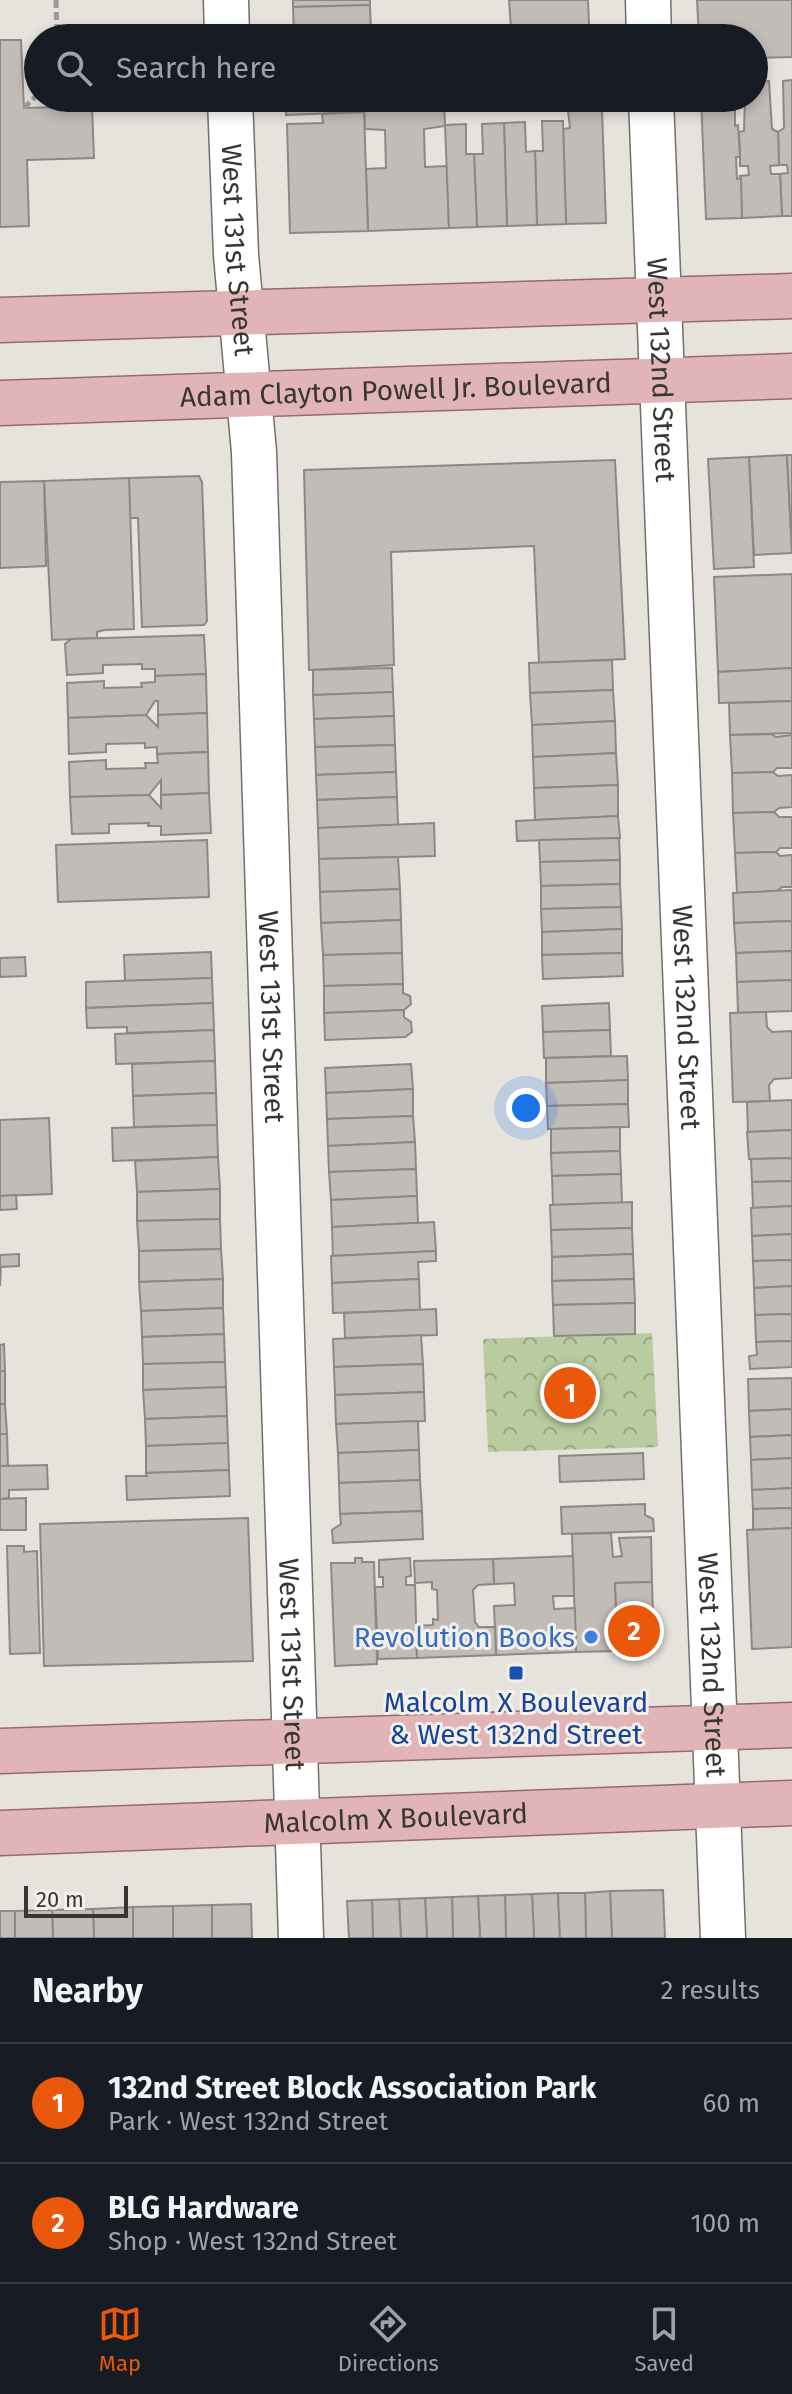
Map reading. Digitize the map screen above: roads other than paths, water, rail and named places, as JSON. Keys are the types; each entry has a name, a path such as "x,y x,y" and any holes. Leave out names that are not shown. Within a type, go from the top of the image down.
{"main road":[{"path":"0,320 792,296"},
{"name":"Adam Clayton Powell Jr. Boulevard","path":"0,403 792,376"},
{"path":"0,1751 792,1725"},
{"name":"Malcolm X Boulevard","path":"0,1833 792,1803"}],"street":[{"path":"226,0 227,24"},
{"path":"648,0 649,24"},
{"name":"West 131st Street","path":"231,112 241,313 254,452 301,1938"},
{"name":"West 132nd Street","path":"652,112 723,1938"}],"place":[{"name":"132nd Street Block Association Park","path":"570,1393"},
{"name":"BLG Hardware","path":"634,1631"},
{"name":"Revolution Books","path":"591,1637"},
{"name":"Malcolm X Boulevard & West 132nd Street","path":"516,1673"}]}
